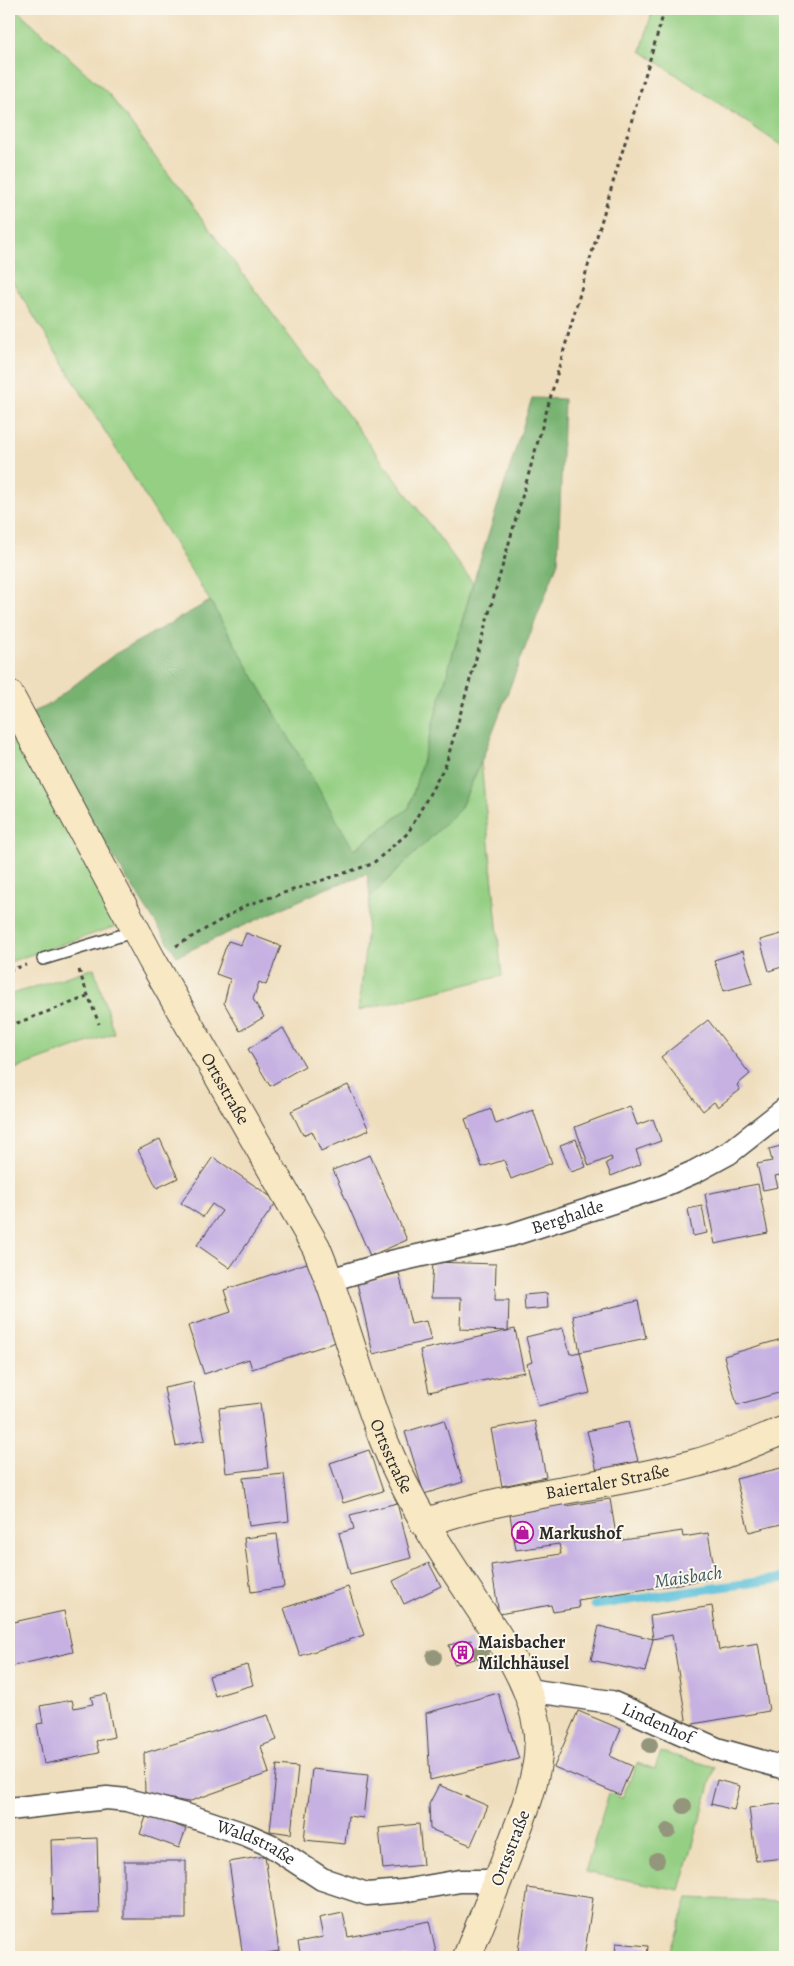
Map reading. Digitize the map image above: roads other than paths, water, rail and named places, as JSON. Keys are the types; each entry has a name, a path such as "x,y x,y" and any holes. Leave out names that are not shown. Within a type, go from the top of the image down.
{"street":[{"name":"Ortsstraße","path":"9,694 152,960 316,1247 330,1280 384,1441 424,1523 509,1653 528,1690 536,1724 538,1755 527,1804 467,1957"},
{"name":"Berghalde","path":"330,1280 391,1262 511,1235 662,1186 694,1172 729,1153 785,1109"},
{"name":"Baiertaler Straße","path":"424,1523 491,1503 632,1478 697,1463 785,1430"},
{"name":"Lindenhof","path":"528,1690 611,1702 716,1749 785,1768"},
{"name":"Waldstraße","path":"9,1809 107,1798 127,1800 193,1817 247,1835 270,1845 322,1878 367,1894 403,1891 460,1881 498,1881"}],"lane":[{"path":"43,960 136,931"}],"waterway":[{"name":"Maisbach","path":"595,1605 785,1578"}],"place":[{"name":"Markushof","path":"523,1533"},
{"name":"Maisbacher Milchhäusel","path":"462,1652"}]}
